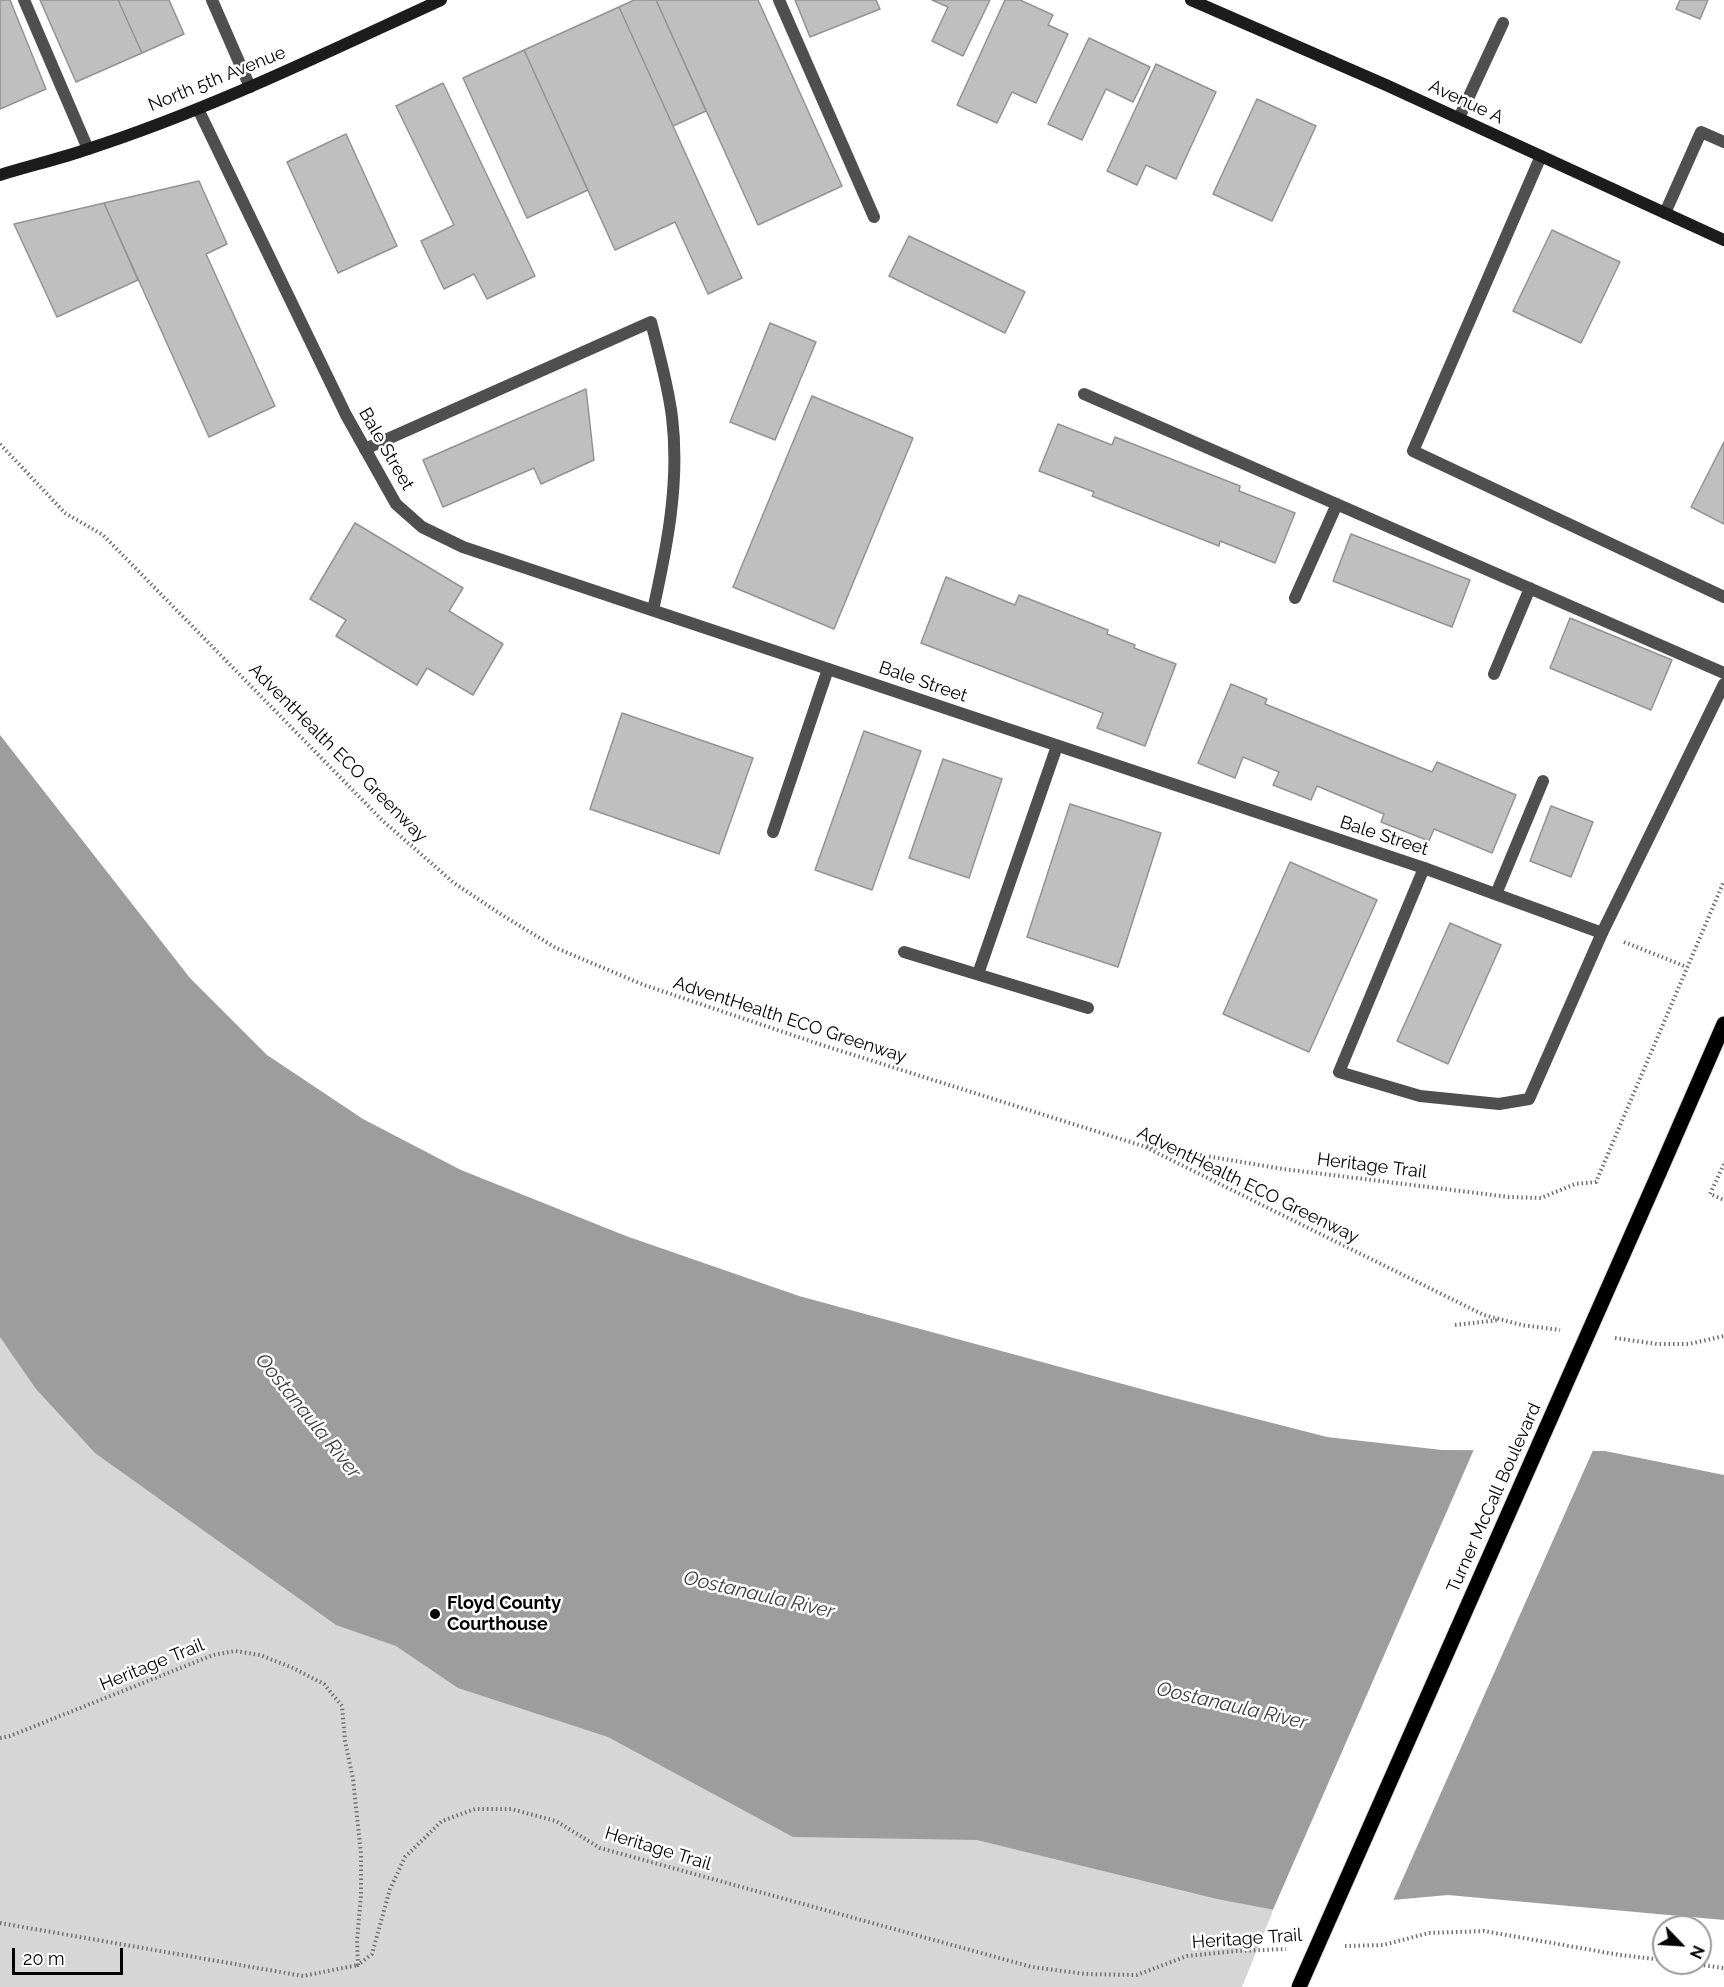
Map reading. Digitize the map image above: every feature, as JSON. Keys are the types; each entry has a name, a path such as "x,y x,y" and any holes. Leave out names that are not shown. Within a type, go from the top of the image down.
{"main road":[{"name":"Turner McCall Boulevard","path":"1299,1987 1724,1024"}],"street":[{"path":"24,0 88,150"},
{"path":"212,0 250,87"},
{"name":"North 5th Avenue","path":"0,175 88,150 198,109 441,0"},
{"path":"779,0 874,217"},
{"name":"Avenue A","path":"1191,0 1459,118 1724,240"},
{"path":"1459,118 1503,23"},
{"name":"Bale Street","path":"198,109 346,415 396,504 422,527 463,547 1424,868 1602,933"},
{"path":"1665,213 1701,132 1724,142"},
{"path":"1540,156 1413,451 1724,597"},
{"path":"365,449 651,322 672,416 675,460 672,512 653,610"},
{"path":"1084,394 1724,673"},
{"path":"1295,598 1337,504"},
{"path":"1494,674 1530,588"},
{"path":"773,832 828,669"},
{"path":"1424,868 1339,1072 1420,1096 1499,1104 1529,1099 1602,933 1724,684"},
{"path":"978,974 1057,746"},
{"path":"1496,894 1543,780"},
{"path":"904,952 1088,1008"}],"path":[{"name":"AdventHealth ECO Greenway","path":"0,444 65,513 103,535 382,821 454,883 556,948 644,985 822,1046 1143,1146 1484,1315 1522,1325 1567,1331"},
{"path":"1602,933 1688,967 1724,881"},
{"name":"Heritage Trail","path":"1143,1146 1283,1169 1509,1197 1541,1198 1575,1184 1596,1182 1688,967"},
{"path":"1724,1164 1710,1194 1724,1200"},
{"path":"1455,1325 1503,1320"},
{"path":"1612,1338 1656,1344 1689,1344 1724,1336"},
{"name":"Heritage Trail","path":"0,1738 21,1732 213,1655 235,1652 260,1655 324,1684 342,1706 345,1741 353,1779 360,1854 358,1965"},
{"name":"Heritage Trail","path":"358,1965 372,1954 390,1889 405,1857 442,1821 475,1809 511,1809 556,1821 600,1848 1032,1967 1086,1974 1137,1975 1187,1956 1293,1948"},
{"path":"0,1923 303,1976 358,1965"},
{"path":"1338,1947 1383,1945 1429,1933 1484,1931 1652,1959"}],"shaded area":[{"name":"Floyd County Courthouse","path":"0,1027 1348,1726 1242,1987 0,1987"}],"water":[{"name":"Oostanaula River","path":"0,735 190,978 267,1055 363,1119 461,1170 626,1236 799,1296 1327,1437 1442,1450 1605,1451 1724,1475 1724,1920 1712,1919 1712,1915 1669,1915 1448,1895 1370,1902 1296,1914 1217,1899 977,1840 793,1837 608,1737 458,1688 396,1646 336,1625 95,1453 36,1389 0,1337"}],"pier":[{"path":"1475,1447 1594,1448 1392,1903 1296,1917 1272,1912"}],"building":[{"path":"0,0 10,0 46,89 0,109"},
{"path":"40,0 118,0 142,53 76,82"},
{"path":"118,0 169,0 184,34 142,53"},
{"path":"634,0 656,0 706,111 673,126 619,7"},
{"path":"656,0 758,0 842,186 758,225"},
{"path":"795,0 876,0 880,9 810,37"},
{"path":"932,0 990,0 963,56 932,41 948,7"},
{"path":"1005,0 1020,0 1053,15 1048,25 1068,34 1036,103 1012,92 997,123 957,105"},
{"path":"1680,0 1708,0 1700,19 1676,9"},
{"path":"619,7 742,278 708,294 675,222 615,250 524,50"},
{"path":"1089,38 1150,67 1133,102 1106,89 1082,140 1048,124"},
{"path":"524,50 588,190 527,218 463,78"},
{"path":"1156,64 1216,92 1176,179 1146,165 1137,185 1107,171"},
{"path":"443,83 535,276 487,299 474,274 444,289 421,241 454,225 396,106"},
{"path":"1257,99 1316,126 1272,221 1213,194"},
{"path":"346,134 397,246 338,273 287,162"},
{"path":"199,181 227,244 206,254 275,406 209,437 104,203"},
{"path":"104,203 138,280 57,317 14,224"},
{"path":"1552,230 1620,262 1581,343 1513,311"},
{"path":"909,236 1025,292 1005,333 889,276"},
{"path":"770,323 816,342 775,440 730,422"},
{"path":"586,389 594,460 541,484 534,468 443,507 423,460"},
{"path":"812,396 913,438 834,629 733,587"},
{"path":"1058,424 1112,445 1115,437 1240,486 1239,491 1295,513 1275,563 1220,541 1219,546 1092,496 1094,492 1039,471"},
{"path":"1724,442 1724,524 1691,507"},
{"path":"355,523 463,588 449,611 503,644 473,695 427,668 417,685 336,636 346,620 310,599"},
{"path":"1351,534 1470,580 1452,627 1333,581"},
{"path":"946,577 1015,605 1019,595 1108,630 1107,634 1135,645 1134,648 1176,664 1145,746 1097,728 1103,713 921,643"},
{"path":"1570,618 1672,660 1651,710 1550,668"},
{"path":"1231,684 1267,699 1265,704 1432,772 1437,762 1516,795 1492,853 1434,829 1429,841 1381,822 1384,814 1317,786 1311,800 1273,785 1279,772 1243,757 1235,778 1198,763"},
{"path":"622,713 753,758 719,854 590,809"},
{"path":"864,731 921,751 872,890 815,870"},
{"path":"943,759 1002,779 969,878 909,858"},
{"path":"1070,804 1161,833 1118,967 1027,937"},
{"path":"1551,806 1593,822 1571,877 1530,861"},
{"path":"1290,862 1377,900 1309,1052 1223,1014"},
{"path":"1450,923 1501,945 1448,1064 1397,1041"}],"place":[{"name":"Floyd County Courthouse","path":"435,1614"}]}
